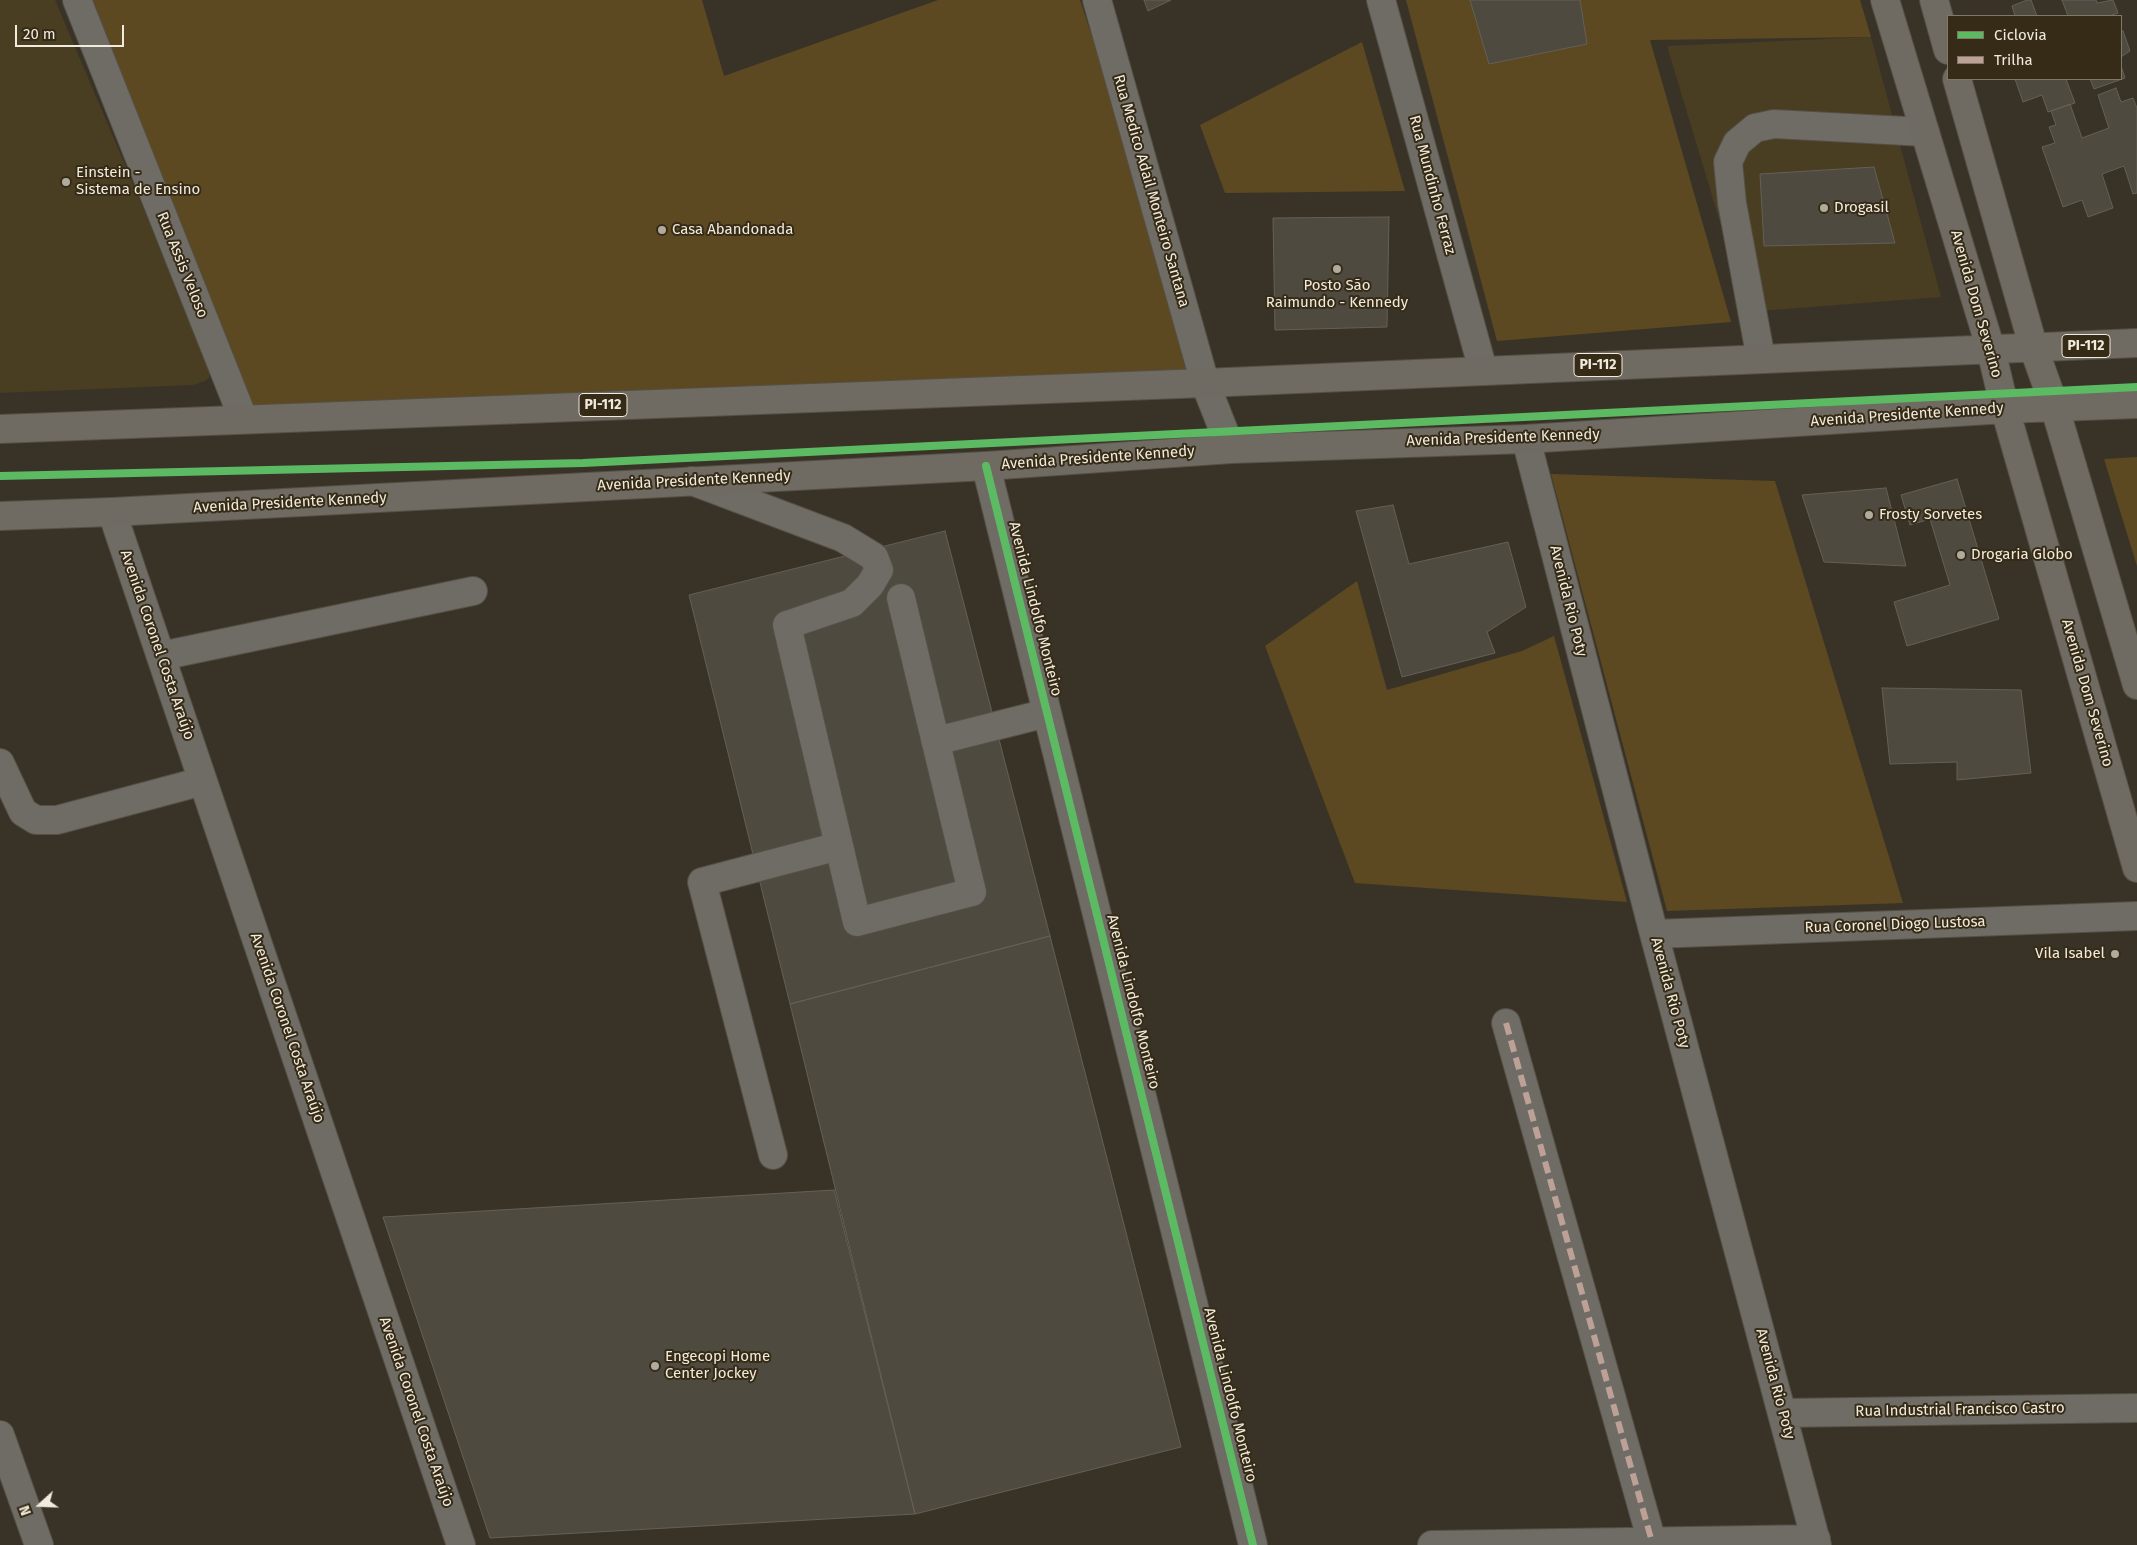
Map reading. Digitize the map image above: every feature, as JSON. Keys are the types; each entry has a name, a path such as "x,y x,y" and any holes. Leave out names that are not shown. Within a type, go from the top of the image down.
{"main road":[{"name":"Avenida Dom Severino","path":"1886,0 1991,350 2006,409 2137,868"},
{"path":"1934,0 1947,46"},
{"path":"1957,80 2034,349 2055,408 2137,685"},
{"name":"PI-112","path":"0,429 243,418 1205,383 1483,370 2034,349 2137,343"},
{"name":"Avenida Presidente Kennedy","path":"0,516 112,512 986,466 1231,449 1526,439 2006,409 2137,404"}],"street":[{"name":"Rua Assis Veloso","path":"77,0 243,418"},
{"name":"Rua Medico Adail Monteiro Santana","path":"1097,0 1205,383 1231,449"},
{"name":"Rua Mundinho Ferraz","path":"1381,0 1483,370"},
{"path":"1761,359 1732,203 1728,162 1737,143 1755,128 1774,124 1925,132"},
{"name":"Avenida Rio Poty","path":"1526,439 1654,934 1816,1542"},
{"name":"Avenida Lindolfo Monteiro","path":"986,466 1252,1545"},
{"path":"692,481 843,538 874,557 879,570 870,585 852,603 787,625 857,922 972,892 902,598"},
{"name":"Avenida Coronel Costa Araújo","path":"112,512 460,1545"},
{"path":"161,656 473,591"},
{"path":"936,741 1047,713"},
{"path":"0,764 23,812 36,820 57,820 203,781"},
{"path":"774,1155 702,882 839,846"},
{"name":"Rua Coronel Diogo Lustosa","path":"1654,934 2137,916"},
{"path":"1506,1023 1652,1542"},
{"name":"Rua Industrial Francisco Castro","path":"1782,1413 2137,1408"},
{"path":"0,1435 39,1545"},
{"path":"1432,1545 1816,1542"}],"shaded area":[{"name":"Einstein - Sistema de Ensino","path":"0,0 55,0 210,365 209,378 205,381 193,385 0,393"},
{"name":"Casa Abandonada","path":"77,0 702,0 724,76 938,0 1080,0 1205,383 243,418"},
{"path":"1406,0 1860,0 1871,37 1650,40 1731,322 1497,341"},
{"path":"1871,37 1941,297 1747,312 1667,46"},
{"path":"1362,42 1405,191 1225,193 1200,125"},
{"path":"2137,457 2137,566 2104,459"},
{"path":"1551,474 1775,481 1903,903 1667,911"},
{"path":"1357,581 1387,690 1522,651 1554,636 1627,902 1355,883 1265,646"}],"building":[{"path":"1144,0 1171,0 1148,11"},
{"path":"1470,0 1580,0 1587,44 1489,64"},
{"path":"2031,0 2037,15 2015,15 2012,6"},
{"path":"2062,0 2096,0 2097,3 2113,0 2118,13 2112,15 2068,15"},
{"path":"2122,32 2130,51 2122,56"},
{"path":"2015,80 2066,80 2075,103 2048,112 2042,95 2023,102"},
{"path":"2090,80 2119,80 2094,89"},
{"path":"2116,88 2121,102 2133,98 2137,108 2137,193 2133,194 2124,166 2102,174 2113,208 2088,217 2082,200 2063,207 2042,147 2055,143 2049,127 2056,125 2051,111 2070,104 2082,138 2109,128 2098,95"},
{"name":"Drogasil","path":"1874,167 1895,243 1764,246 1760,174"},
{"path":"1389,217 1387,327 1275,330 1273,218"},
{"name":"Drogaria Globo","path":"1957,479 1999,619 1907,646 1894,602 1950,585 1930,519 1910,525 1901,495"},
{"path":"1886,488 1906,566 1824,562 1802,495"},
{"path":"1393,505 1409,564 1508,542 1526,607 1487,632 1495,653 1402,677 1356,511"},
{"path":"945,531 1050,936 790,1004 689,595"},
{"path":"1882,688 2021,690 2031,773 1957,780 1957,762 1890,764"},
{"path":"1050,936 1181,1447 915,1514 790,1004"},
{"name":"Engecopi Home Center Jockey","path":"834,1190 915,1514 490,1538 383,1217"}],"marked path":[{"path":"1506,1023 1652,1542"}],"cycle path":[{"path":"0,476 583,463 2137,387"},
{"path":"986,466 1253,1545"}],"place":[{"name":"Einstein - Sistema de Ensino","path":"66,182"},
{"name":"Drogasil","path":"1824,208"},
{"name":"Casa Abandonada","path":"662,230"},
{"name":"Posto São Raimundo - Kennedy","path":"1337,269"},
{"name":"Frosty Sorvetes","path":"1869,515"},
{"name":"Drogaria Globo","path":"1961,555"},
{"name":"Vila Isabel","path":"2115,954"},
{"name":"Engecopi Home Center Jockey","path":"655,1366"}]}
